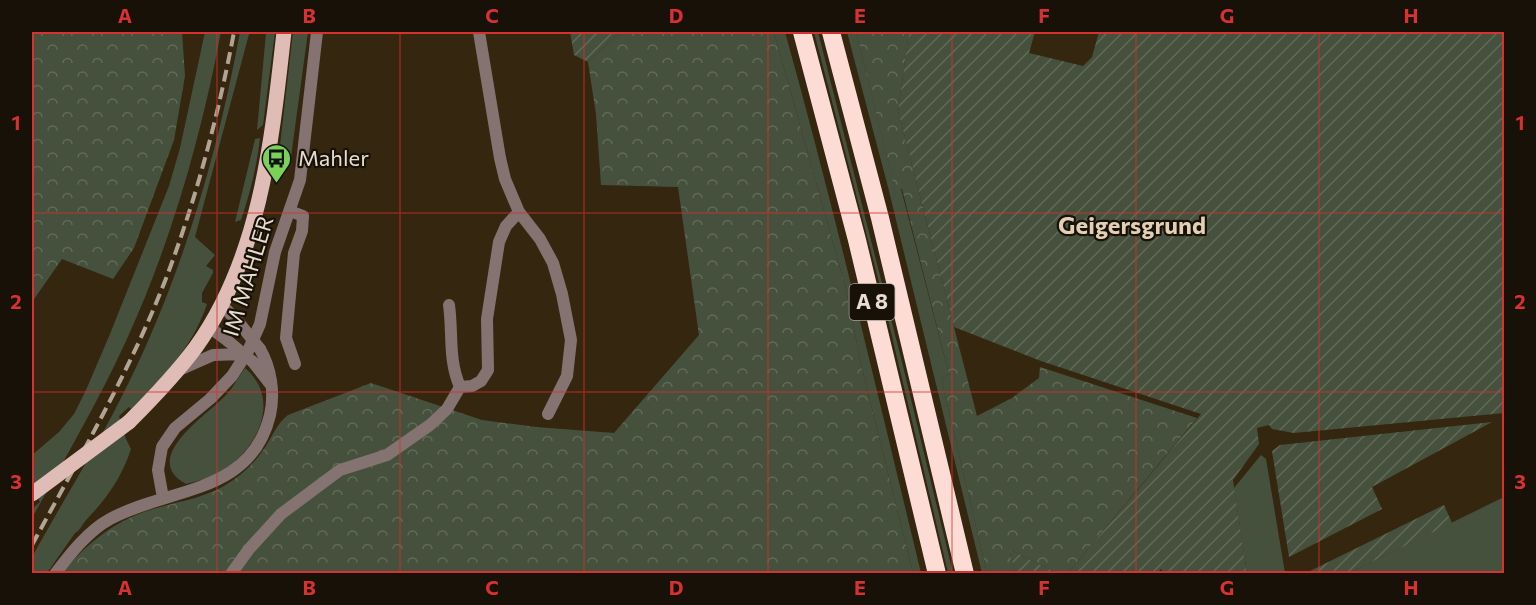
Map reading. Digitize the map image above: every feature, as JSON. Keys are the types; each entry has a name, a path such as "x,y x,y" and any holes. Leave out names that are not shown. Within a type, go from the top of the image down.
{"highway":[{"name":"A 8","path":"802,32 854,229 937,573"},
{"name":"A 8","path":"831,32 885,240 965,573"}],"main road":[{"path":"32,494 129,422 178,370 209,327 244,253 263,181 284,32"}],"street":[{"name":"IM MAHLER","path":"163,498 158,470 162,447 176,429 226,383 248,351 260,324 275,252 300,180 318,32"},
{"path":"479,32 505,179 519,212 540,239 553,263 571,339 567,376 548,414"},
{"name":"IM MAHLER","path":"290,210 303,216 302,231 294,253 286,338 295,364"},
{"path":"460,387 472,386 481,381 488,370 487,319 497,252 506,226 519,212"},
{"path":"55,573 86,538 108,520 163,498 218,481 238,469 260,441 273,405 268,365 260,349 221,304"},
{"path":"449,305 449,335 454,374 460,387"},
{"path":"209,327 253,362 271,386"},
{"path":"178,370 213,355 243,354"},
{"path":"231,573 281,514 340,470 387,455 430,425 447,408 460,387"}],"green space":[{"path":"32,32 182,32 185,76 174,140 134,248 113,279 62,259 32,302"},
{"path":"205,32 221,32 204,111 171,228 142,304 115,364 32,518 32,509 40,502 32,486 32,455 59,432 74,414 110,334 169,186 180,148"},
{"path":"240,32 275,32 263,125 257,130 266,33 249,34 195,237 215,255 206,266 213,270 213,273 202,293 202,302 207,304 201,320 185,348 154,386 131,409 129,407 119,416 131,449 113,487 75,533 47,573 32,574 32,557 118,404 166,298 182,255 209,166"},
{"path":"293,32 308,32 290,164 278,163"},
{"path":"570,32 618,32 588,62 574,55"},
{"path":"618,32 774,32 846,289 862,369 913,573 62,574 80,553 125,520 137,514 206,494 231,482 255,461 279,424 288,415 371,383 482,420 614,433 699,335 678,187 601,185 596,114 588,62"},
{"path":"774,32 785,32 855,302 921,573 913,573 862,369 846,289"},
{"path":"814,32 818,32 953,573 948,573 881,290"},
{"path":"847,32 856,32 895,189 901,189 949,374 942,382 987,573 982,573 888,187"},
{"path":"856,32 909,33 898,111 977,416 1012,398 1039,378 1040,367 1197,418 1068,573 1057,573 1009,549 1015,573 987,573 942,382 949,374 902,189 895,190"},
{"path":"909,32 1035,32 1029,53 1083,66 1092,57 1099,32 1504,32 1504,413 1294,433 1272,429 1269,425 1257,428 1259,444 1233,480 1247,573 1163,573 1161,569 1157,573 1068,573 1201,414 1041,361 954,327 898,111"},
{"path":"260,138 247,200 241,220 235,222 255,139"},
{"path":"245,368 256,380 262,394 261,422 256,435 248,448 225,469 186,484 174,474 170,463 172,451 191,427 226,395"},
{"path":"1492,422 1372,487 1382,509 1289,557 1272,451 1280,445"},
{"path":"1261,455 1266,459 1285,573 1247,573 1234,488"},
{"path":"1504,497 1504,573 1349,573"},
{"path":"1444,505 1452,523 1349,573 1306,573"},
{"path":"1009,549 1057,573 1015,573"}],"railway":[{"path":"32,545 136,349 165,281 187,220 205,158 234,32"}],"place":[{"name":"Mahler","path":"277,184"}],"district":[{"name":"Geigersgrund","path":"1132,226"}]}
